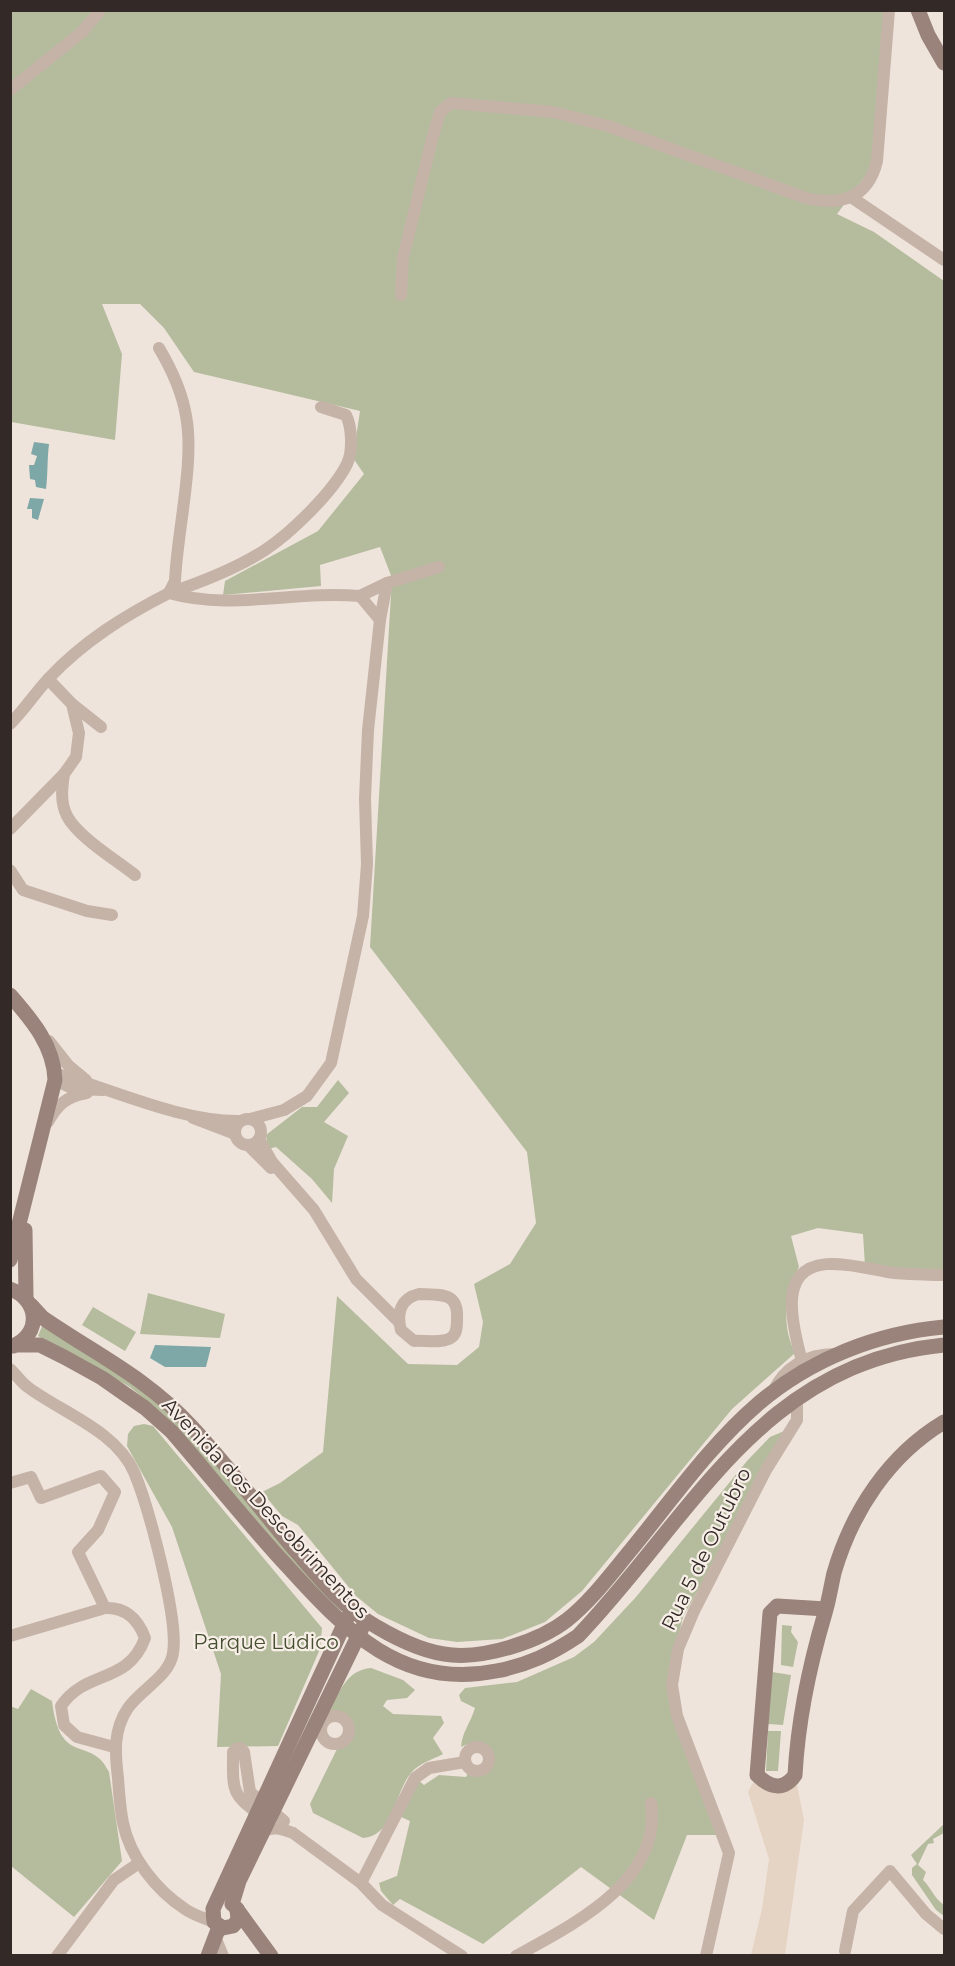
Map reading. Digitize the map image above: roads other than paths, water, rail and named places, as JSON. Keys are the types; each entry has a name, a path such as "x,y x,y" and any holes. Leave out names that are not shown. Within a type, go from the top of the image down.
{"main road":[{"path":"918,10 928,35 945,63"},
{"path":"10,995 30,1017 49,1050 54,1064 55,1080 10,1260"},
{"path":"13,1346 29,1335 34,1312 29,1301 26,1200"},
{"name":"Avenida dos Descobrimentos","path":"10,1289 29,1301 43,1318 136,1376 165,1399 193,1428 314,1573 366,1621 413,1646 453,1655 501,1650 545,1633 567,1620 585,1602 726,1434 793,1377 863,1343 945,1327"},
{"name":"Avenida dos Descobrimentos","path":"13,1346 40,1345 64,1356 102,1378 145,1408 172,1432 268,1546 357,1637 378,1651 412,1668 456,1677 526,1665 553,1653 578,1636 723,1465 766,1421 806,1391 842,1371 875,1359 945,1345"},
{"path":"826,1609 777,1606 771,1613 757,1775 765,1783 778,1787 788,1784 795,1775 802,1707 826,1609 835,1571 870,1494 898,1456 922,1435 945,1422"},
{"path":"216,1930 233,1926 238,1916 235,1892 343,1624 352,1609"},
{"path":"208,1956 216,1930 212,1916 215,1906 266,1814 281,1795 344,1661 366,1621"},
{"path":"344,1661 357,1654 378,1651"},
{"path":"215,1906 222,1902 235,1906 271,1956"}],"street":[{"path":"10,90 82,33 99,12 97,10"},
{"path":"401,295 404,258 432,139 440,112 450,103 553,112 608,126 806,198 835,203 851,196 873,177 877,161 889,10"},
{"path":"851,196 945,260"},
{"path":"159,348 177,379 187,418 187,453 175,581 169,593"},
{"path":"10,724 31,704 48,679 84,645 114,622 169,593 216,576 266,549 313,510 348,463 351,425 346,415 321,407"},
{"path":"169,593 190,599 224,602 337,594 360,596 387,583 439,567"},
{"path":"256,1140 265,1126 284,1110 307,1096 331,1063 363,916 367,864 365,799 368,730 380,620 387,583"},
{"path":"360,596 380,620"},
{"path":"48,679 72,704 101,727"},
{"path":"10,829 64,774 76,757 80,733 72,704"},
{"path":"64,774 61,793 67,816 90,840 135,875"},
{"path":"10,870 23,890 87,911 112,915"},
{"path":"30,1017 68,1065 103,1090"},
{"path":"55,1080 61,1075 182,1113 226,1133 235,1134"},
{"path":"43,1131 54,1111 66,1099 103,1090"},
{"path":"256,1140 238,1141 235,1134 236,1126 245,1120 284,1110"},
{"path":"182,1113 245,1120 260,1127 256,1140"},
{"path":"256,1140 314,1210 356,1279 398,1321"},
{"path":"256,1140 314,1210"},
{"path":"802,1362 792,1303 793,1288 799,1277 807,1270 834,1262 891,1272 945,1275"},
{"path":"380,1302 405,1301 419,1294 447,1296 458,1308 457,1329 453,1337 446,1340 414,1341 401,1330 398,1321 399,1311 405,1301"},
{"path":"13,1346 12,1370 19,1380 100,1434 125,1456 144,1501 174,1631 173,1655 161,1674 127,1709 114,1747 123,1824 139,1863 158,1885 185,1910 216,1930 223,1956"},
{"path":"773,1393 780,1377 815,1354 839,1354"},
{"name":"Rua 5 de Outubro","path":"706,1956 729,1853 677,1716 672,1685 678,1649 693,1611 766,1470 797,1420 797,1406"},
{"path":"10,1484 32,1477 41,1498 101,1476 115,1492 98,1530 78,1552 105,1608"},
{"path":"10,1636 105,1608 117,1607 140,1624 146,1638 139,1655 114,1673 71,1692 61,1706 64,1725 77,1737 114,1747"},
{"path":"361,1883 415,1778 429,1768 465,1762"},
{"path":"516,1956 568,1929 608,1899 634,1870 651,1837 653,1819 651,1803"},
{"path":"266,1814 361,1883 382,1905 462,1956"},
{"path":"57,1956 114,1880 139,1863"},
{"path":"845,1951 853,1911 890,1871 926,1914 945,1929"}],"water":[{"path":"34,442 49,444 46,489 36,487 35,480 30,479 29,465 34,465 37,456 31,454"},
{"path":"30,498 44,499 38,520 32,518 32,509 27,509"},
{"path":"155,1345 211,1347 206,1367 165,1367 150,1358"}],"park label":[{"name":"Parque Lúdico","path":"266,1642"}]}
